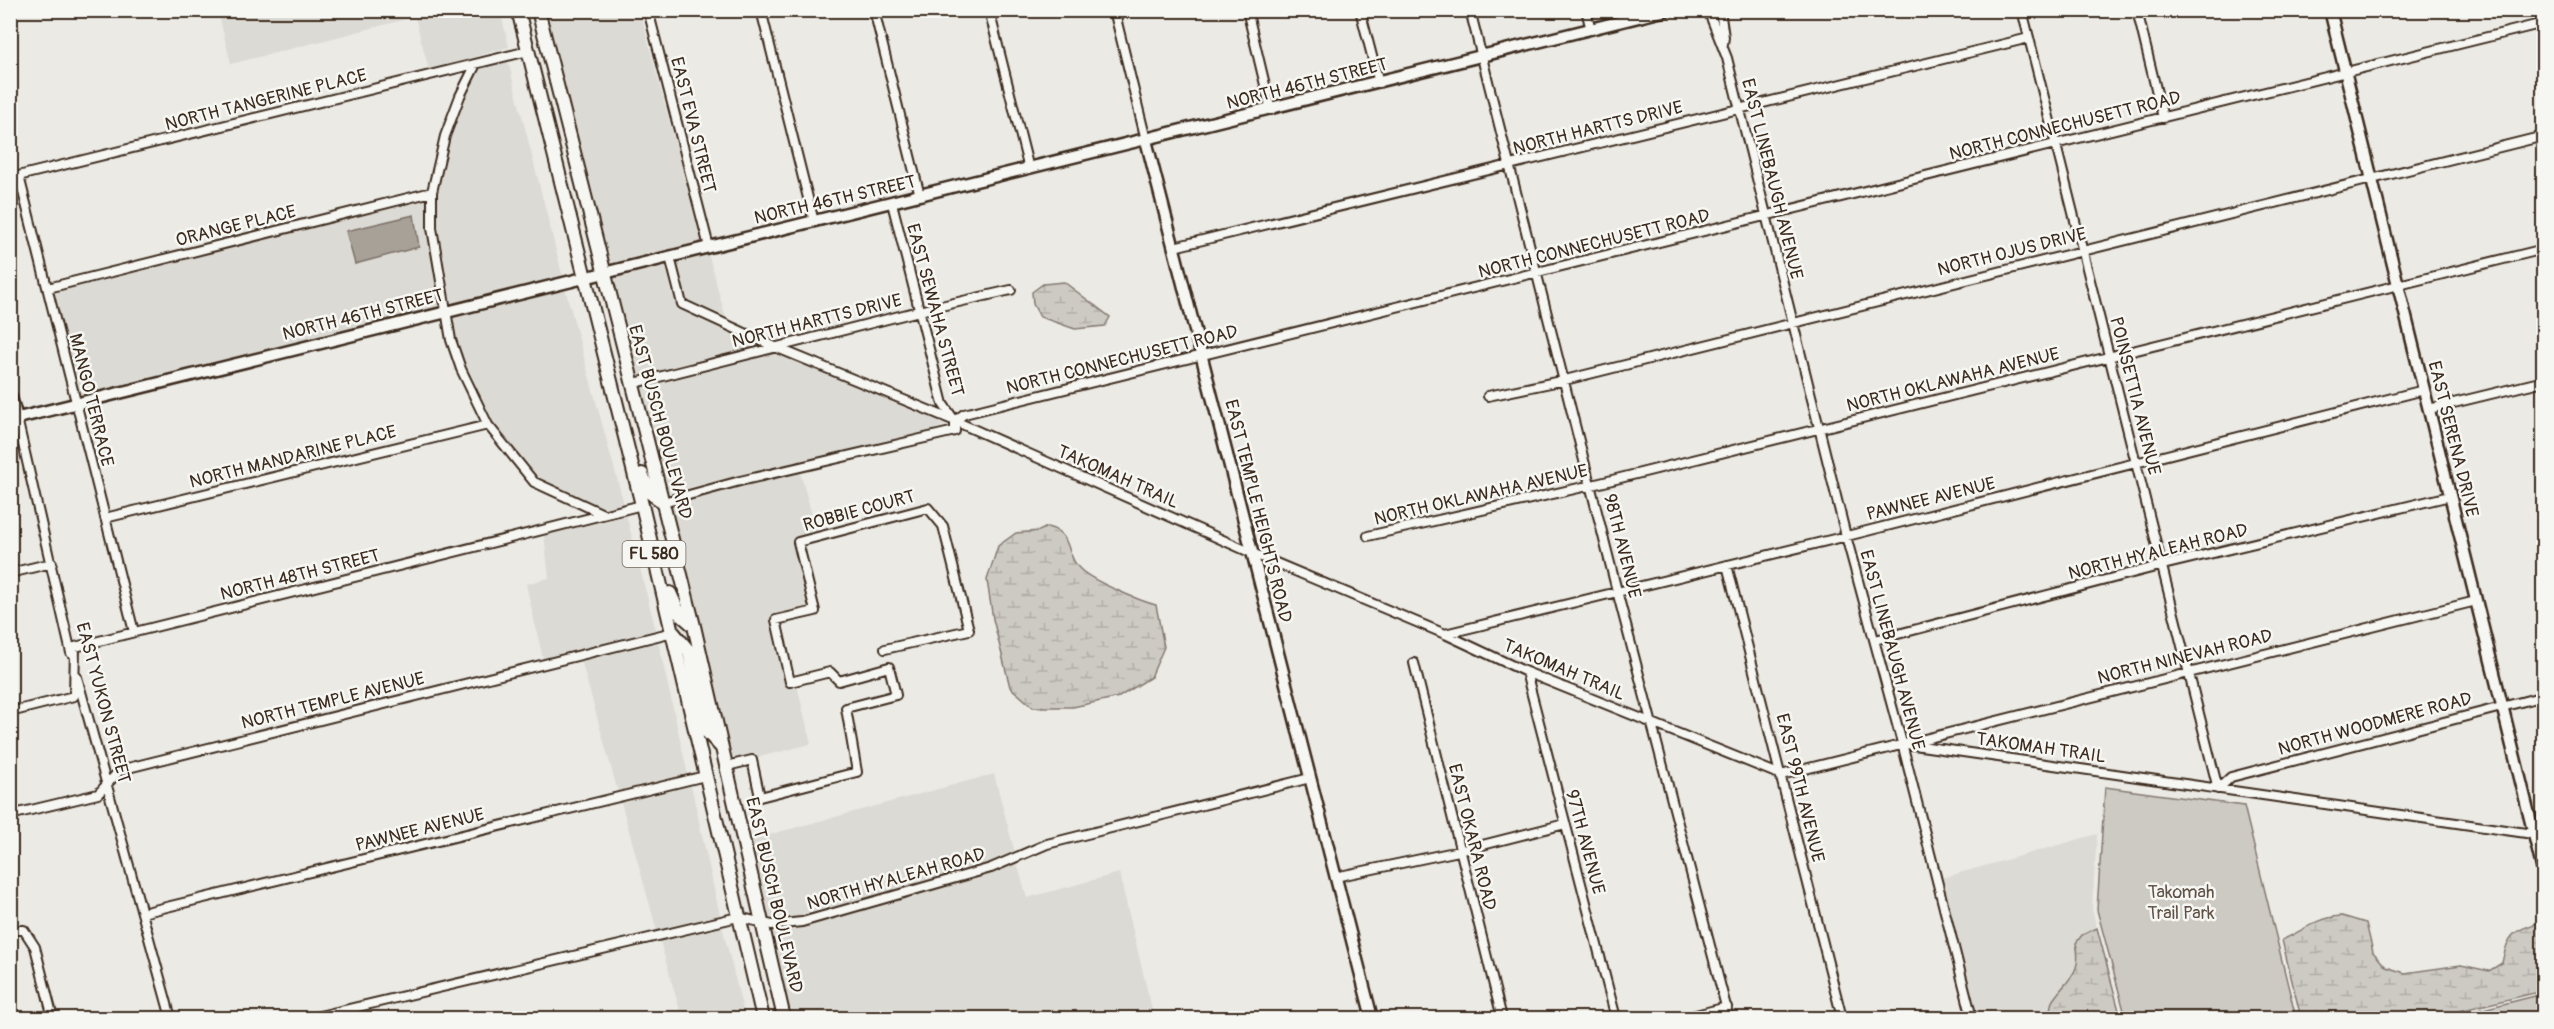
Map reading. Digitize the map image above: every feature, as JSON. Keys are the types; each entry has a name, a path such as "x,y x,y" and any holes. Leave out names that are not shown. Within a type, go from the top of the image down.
{"main road":[{"name":"EAST BUSCH BOULEVARD","path":"518,10 642,504 763,1018"},
{"name":"EAST BUSCH BOULEVARD","path":"538,10 694,626 783,1018"},
{"path":"619,413 628,422 643,481 649,492 663,502"},
{"path":"647,525 657,538 673,603 694,626"},
{"path":"673,632 689,651 707,732 723,749"}],"street":[{"name":"EAST EVA STREET","path":"648,10 709,247"},
{"path":"761,10 814,222"},
{"name":"EAST SEWAHA STREET","path":"874,10 920,196"},
{"path":"988,10 1029,170"},
{"name":"EAST TEMPLE HEIGHTS ROAD","path":"1114,10 1372,1018"},
{"path":"1247,10 1271,110"},
{"path":"1360,10 1379,83"},
{"name":"98TH AVENUE","path":"1470,10 1617,591 1729,1018"},
{"path":"1586,10 1591,30"},
{"name":"NORTH 46TH STREET","path":"14,419 1482,58 1667,10"},
{"path":"1709,10 1718,10"},
{"name":"EAST LINEBAUGH AVENUE","path":"1709,10 1718,39 1723,44"},
{"name":"EAST LINEBAUGH AVENUE","path":"1718,10 1724,37 1723,44 1846,536 1902,743 1972,1018"},
{"name":"POINSETTIA AVENUE","path":"2022,10 2217,789"},
{"path":"2137,10 2163,118"},
{"name":"EAST SERENA DRIVE","path":"2331,10 2544,875"},
{"name":"NORTH CONNECHUSETT ROAD","path":"663,502 740,481 955,431 954,421 964,414 2544,23"},
{"name":"NORTH HARTTS DRIVE","path":"1174,247 2029,38"},
{"name":"NORTH TANGERINE PLACE","path":"15,177 528,51"},
{"path":"476,64 460,96 445,136 432,192 432,228 451,340 461,369 488,424 534,482 604,514"},
{"name":"NORTH OJUS DRIVE","path":"1488,396 1565,380 2544,136"},
{"name":"MANGO TERRACE","path":"15,177 48,288 134,632"},
{"name":"ORANGE PLACE","path":"48,288 432,192"},
{"name":"EAST SEWAHA STREET","path":"892,203 944,404 954,421"},
{"name":"NORTH OKLAWAHA AVENUE","path":"1368,536 1592,485 2544,249"},
{"name":"TAKOMAH TRAIL","path":"670,257 682,304 775,347 954,421 1252,553 1446,634 1526,672 1652,725 1781,775 1902,743 2533,834"},
{"name":"NORTH HARTTS DRIVE","path":"631,384 1011,290"},
{"path":"2429,409 2544,381"},
{"name":"PAWNEE AVENUE","path":"1446,634 2424,390"},
{"name":"EAST YUKON STREET","path":"10,394 14,419 52,563 75,672 171,1018"},
{"name":"NORTH MANDARINE PLACE","path":"105,518 488,424"},
{"name":"NORTH HYALEAH ROAD","path":"1875,640 2163,566 2450,496"},
{"name":"NORTH 48TH STREET","path":"10,712 74,696 75,647 642,504"},
{"name":"ROBBIE COURT","path":"727,766 752,760 760,797 857,772 846,708 896,695 890,666 839,681 830,672 790,682 776,620 815,610 798,543 928,508 942,526 969,630 885,649"},
{"path":"10,573 52,563"},
{"name":"EAST 99TH AVENUE","path":"1727,565 1842,1018"},
{"name":"NORTH NINEVAH ROAD","path":"1902,743 2476,600"},
{"name":"NORTH TEMPLE AVENUE","path":"10,815 98,794 120,770 673,632"},
{"name":"EAST OKARA ROAD","path":"1414,663 1502,1018"},
{"name":"97TH AVENUE","path":"1526,672 1616,1018"},
{"name":"NORTH WOODMERE ROAD","path":"2217,789 2232,777 2544,696"},
{"name":"PAWNEE AVENUE","path":"142,913 705,776"},
{"name":"NORTH HYALEAH ROAD","path":"311,1018 738,917 762,924 780,925 802,922 991,868 1047,844 1310,778"},
{"path":"1335,877 1459,851 1565,824"},
{"path":"10,930 24,930 35,947 52,1018"},
{"path":"1684,1018 1726,1007"}],"shaded area":[{"path":"218,11 500,11 509,47 429,70 415,17 231,64"},
{"path":"545,11 640,11 702,244 607,267"},
{"path":"508,61 563,278 451,305 438,228 438,192 442,168 450,138 475,75 480,68"},
{"path":"427,199 427,229 440,308 81,398 54,292"},
{"path":"414,215 419,247 355,264 346,231"},
{"path":"708,253 726,319 686,300 682,289 677,260"},
{"path":"666,263 671,291 679,308 760,346 635,378 610,277"},
{"path":"565,288 624,504 605,509 538,478 493,422 466,367 456,339 452,315"},
{"path":"774,353 948,424 927,432 666,493 638,387"},
{"path":"800,472 817,533 792,539 808,607 775,615 770,622 785,687 797,685 811,744 755,758 750,756 731,760 701,626 669,502"},
{"path":"626,514 656,631 543,659 526,584 549,578 544,535 607,521"},
{"path":"658,641 688,775 618,792 581,660"},
{"path":"994,774 1015,853 989,864 801,917 767,920 749,840"},
{"path":"691,785 720,916 657,931 621,802"},
{"path":"2097,834 2092,910 2097,928 2082,935 2076,943 2079,958 2072,978 2052,1001 2049,1018 1978,1018 1942,878"},
{"path":"1017,863 1027,898 1119,873 1154,1018 791,1018 770,930 804,927 992,873"},
{"path":"722,926 745,1018 682,1018 660,941"}],"green space":[{"path":"1064,282 1110,317 1105,326 1075,329 1040,317 1033,304 1032,292 1043,284"},
{"path":"1047,527 1061,534 1075,563 1086,574 1116,590 1156,605 1164,647 1151,677 1119,697 1073,707 1033,707 1010,687 993,619 987,580 998,546 1016,533 1039,531"},
{"name":"Takomah Trail Park","path":"2105,787 2244,806 2296,1018 2126,1018 2097,910"},
{"path":"2342,916 2366,923 2373,952 2386,967 2405,973 2461,965 2489,971 2502,963 2507,944 2514,934 2543,921 2543,991 2430,1018 2301,1018 2282,940 2318,922"},
{"path":"2097,928 2121,1018 2049,1018 2052,1002 2076,968 2078,953 2076,943 2082,935"},
{"path":"2543,994 2543,1018 2447,1018"}]}
